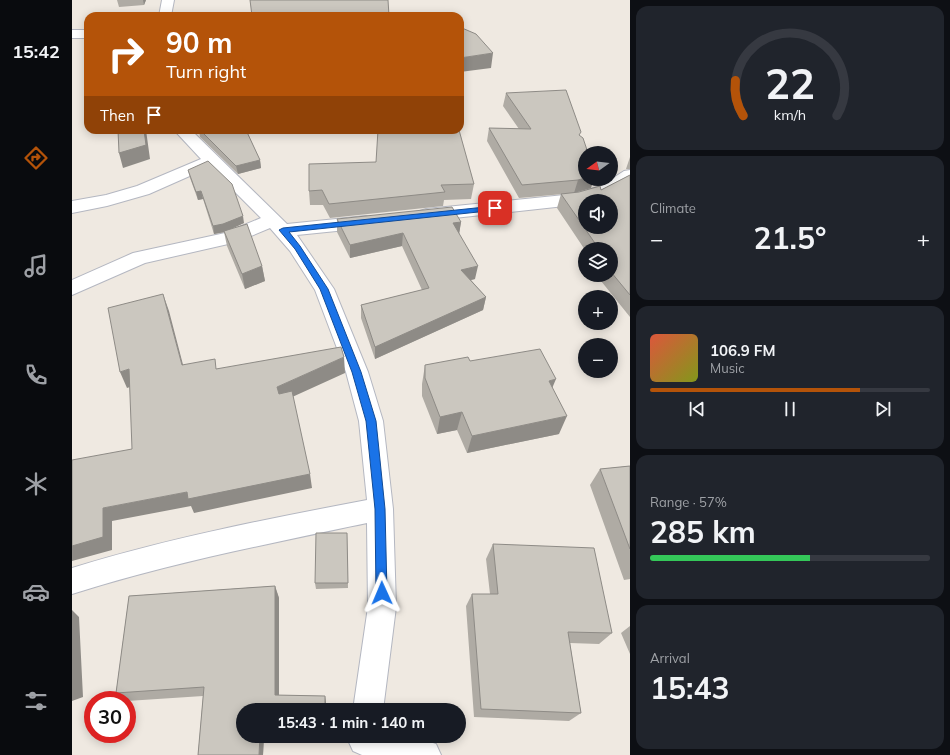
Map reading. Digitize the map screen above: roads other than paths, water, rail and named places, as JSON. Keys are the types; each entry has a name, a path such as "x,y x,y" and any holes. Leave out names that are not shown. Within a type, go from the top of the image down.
{"street":[{"path":"166,12 168,0"},
{"path":"72,34 84,34"},
{"path":"186,134 278,225 297,247 324,289 356,372 371,421 380,509 382,607 369,703"},
{"path":"72,207 107,200 143,190 212,160"},
{"path":"408,217 574,199 607,190 630,175"},
{"path":"72,288 140,258 230,238 278,225 385,220"},
{"path":"72,580 100,571 197,546 380,509"},
{"path":"363,744 425,755"}]}
